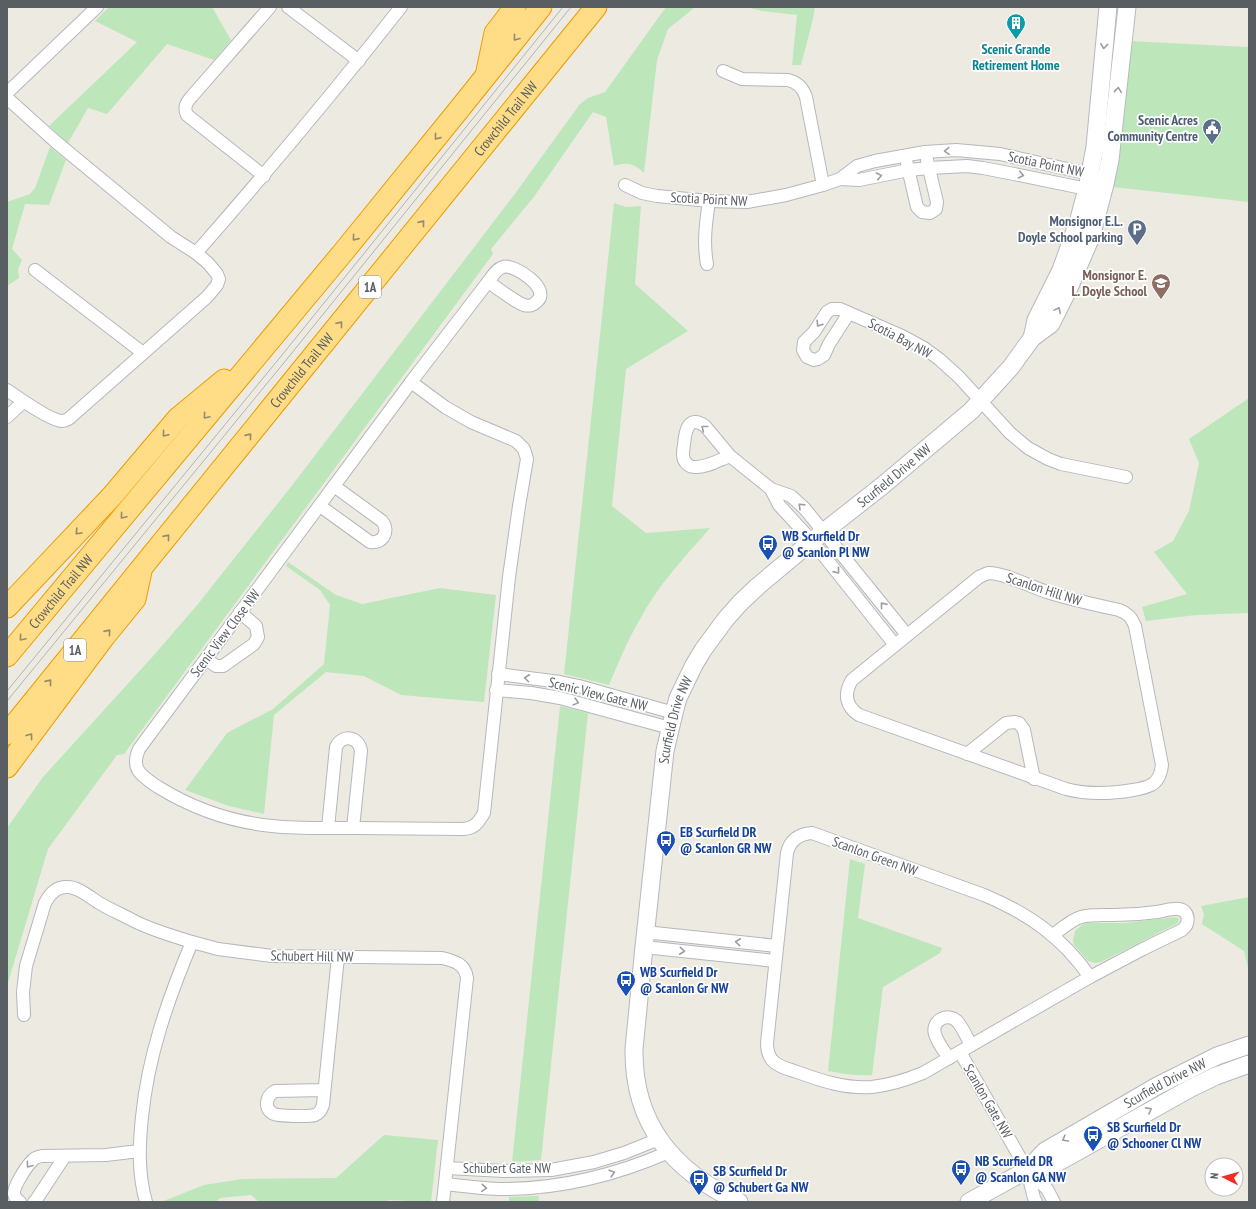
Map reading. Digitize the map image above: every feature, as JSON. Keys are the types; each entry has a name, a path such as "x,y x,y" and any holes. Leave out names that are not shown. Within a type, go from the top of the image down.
{"highway":[{"path":"486,76 495,33 514,7"},
{"name":"Crowchild Trail NW","path":"7,656 345,250 541,7"},
{"name":"Crowchild Trail NW","path":"7,734 596,7"},
{"path":"7,607 112,496 178,418 267,344"},
{"path":"7,767 104,637 135,599 142,567"}],"street":[{"path":"7,93 97,7"},
{"path":"264,176 187,115 185,107 186,103 270,7"},
{"path":"288,7 359,61"},
{"path":"196,252 264,176 359,61 401,7"},
{"name":"Scurfield Drive NW","path":"1032,338 1036,320 1060,270 1070,245 1079,219 1088,181 1095,147 1108,7"},
{"name":"Scurfield Drive NW","path":"739,1202 698,1179 664,1146 647,1118 636,1082 634,1049 644,940 665,751 678,698 702,650 740,603 758,586 924,452 971,412 1011,367 1032,338 1051,324 1069,288 1091,237 1105,184 1110,160 1127,7"},
{"path":"722,71 742,79 788,80 795,82 802,88 806,97 823,185"},
{"path":"7,98 56,142 171,237 196,252 217,274 219,279 217,285 207,297 65,421 54,419 23,402 7,390"},
{"name":"Scotia Point NW","path":"625,186 642,193 657,196 709,201 746,202 786,195 823,185 840,179 857,166 905,155 956,150 986,152 1088,181"},
{"path":"905,155 917,207 922,212 930,213 936,209 937,202 925,152"},
{"name":"Scotia Point NW","path":"840,179 859,180 909,170 967,166 1105,184"},
{"path":"707,264 705,237 709,201"},
{"path":"35,270 143,353"},
{"path":"411,382 488,282"},
{"name":"Scotia Bay NW","path":"849,313 902,336 924,348 939,359 959,377 1010,433 1028,448 1048,459 1071,467 1126,477"},
{"name":"Scenic View Close NW","path":"411,382 445,407 471,422 516,442 524,449 527,463 513,542 484,813 476,825 470,828 328,828 272,826 244,822 200,808 171,795 145,779 138,772 135,762 139,749 334,486 411,382"},
{"path":"7,417 23,402"},
{"path":"730,456 771,489 791,496 805,509 818,537 896,645"},
{"path":"320,506 370,542 377,542 383,538 386,527 382,521 334,486"},
{"path":"818,537 907,635"},
{"name":"Scanlon Hill NW","path":"988,573 998,574 1049,593 1124,612 1130,617 1135,626 1162,765 1162,771 1159,778 1151,785 1144,788 1116,793 1096,794 1072,791 859,715 849,704 846,693 852,680 907,635 978,577 988,573"},
{"path":"206,659 216,666 223,666 254,644 258,637 258,629 254,623 240,612"},
{"name":"Scenic View Gate NW","path":"498,674 579,686 672,720"},
{"name":"Scenic View Gate NW","path":"496,690 531,693 672,720"},
{"path":"967,754 1006,722 1019,723 1024,730 1034,778"},
{"path":"328,828 336,748 341,740 349,738 359,743 361,751 353,828"},
{"name":"Scanlon Green NW","path":"1053,935 1075,919 1089,915 1137,915 1175,909 1183,910 1188,919 1185,928 1142,949 923,1073 909,1079 884,1086 846,1086 830,1083 776,1064 769,1056 767,1043 788,848 792,841 802,834 812,833 1007,905 1033,920 1053,935 1081,964 1090,978"},
{"name":"Schubert Hill NW","path":"24,1015 23,992 26,966 45,902 49,895 63,887 75,888 136,922 164,933 218,949 283,957 442,958 458,963 464,969 466,981 443,1202"},
{"path":"644,940 777,946"},
{"path":"644,940 775,961"},
{"path":"146,1202 141,1179 139,1151 143,1105 148,1072 155,1043 172,989 192,942"},
{"path":"324,1090 338,957"},
{"path":"949,1058 935,1033 935,1025 940,1019 948,1017 955,1020 971,1045"},
{"name":"Scurfield Drive NW","path":"1027,1170 1045,1151 1157,1086 1217,1056 1249,1045"},
{"name":"Scanlon Gate NW","path":"960,1052 1027,1170"},
{"name":"Scurfield Drive NW","path":"969,1202 1027,1170 1055,1164 1191,1088 1216,1076 1249,1064"},
{"name":"Schubert Gate NW","path":"447,1168 504,1171 550,1170 594,1162 624,1153 664,1146"},
{"name":"Schubert Gate NW","path":"445,1184 502,1189 554,1186 603,1176 630,1168 664,1146"},
{"path":"20,1202 16,1198 14,1190 15,1185 36,1157 106,1155 139,1151"},
{"path":"34,1202 65,1156"},
{"path":"550,1170 554,1186"},
{"path":"1027,1170 1036,1202"},
{"path":"1027,1170 1047,1190 1054,1202"}],"green space":[{"path":"109,7 212,7 231,40 214,60 167,44 107,114 88,108 68,143 49,126 137,42 95,21"},
{"path":"666,7 701,7 694,8 668,29 657,60 644,173 637,167 630,164 614,166 606,117 593,112 533,198 491,249 493,254 124,754 117,755 48,849 7,986 7,828 43,777 154,655 198,604 290,488 514,195 580,104 588,98 605,92"},
{"path":"746,7 815,7 801,65 792,65 797,15 762,11"},
{"path":"1129,41 1249,47 1249,202 1113,187"},
{"path":"50,147 66,160 49,205 25,204 12,249 22,260 18,269 19,278 7,286 7,202 30,194 35,188"},
{"path":"614,203 626,207 641,206 635,284 688,331 626,369 612,506 646,533 710,528 672,572 646,608 609,685 564,674"},
{"path":"1249,398 1249,613 1196,615 1146,621 1142,607 1187,594 1154,552 1173,541 1189,511 1199,463 1189,439"},
{"path":"288,562 336,595 362,604 440,588 496,595 484,702 401,695 364,676 326,672 274,715 264,814 229,806 185,790 227,733 273,709 324,664 330,605 320,590 286,566"},
{"path":"560,706 588,713 541,1160 512,1162"},
{"path":"850,859 865,864 858,918 942,948 940,953 883,987 872,1075 828,1071"},
{"path":"1249,897 1249,972 1244,951 1202,924 1204,914 1201,906"},
{"path":"1176,917 1179,919 1178,923 1101,962 1095,963 1088,961 1074,945 1073,940 1075,931 1086,923 1124,923"},
{"path":"384,1135 438,1140 431,1202 389,1200 384,1202 259,1202 251,1195 220,1198 215,1202 161,1202 204,1185 242,1179 336,1178"},
{"path":"539,1196 538,1202 509,1202 509,1197"}],"tram line":[{"path":"7,691 282,355 563,7"},
{"path":"7,701 287,359 571,7"}],"place":[{"name":"Scenic Grande Retirement Home","path":"1016,40"},
{"name":"Scenic Acres Community Centre","path":"1212,145"},
{"name":"Monsignor E.L. Doyle School parking","path":"1137,246"},
{"name":"Monsignor E. L. Doyle School","path":"1161,300"},
{"name":"WB Scurfield Dr @ Scanlon Pl NW","path":"768,561"},
{"name":"EB Scurfield DR @ Scanlon GR NW","path":"666,857"},
{"name":"WB Scurfield Dr @ Scanlon Gr NW","path":"626,997"},
{"name":"SB Scurfield Dr @ Schooner Cl NW","path":"1093,1152"},
{"name":"NB Scurfield DR @ Scanlon GA NW","path":"961,1186"},
{"name":"SB Scurfield Dr @ Schubert Ga NW","path":"699,1196"}]}
